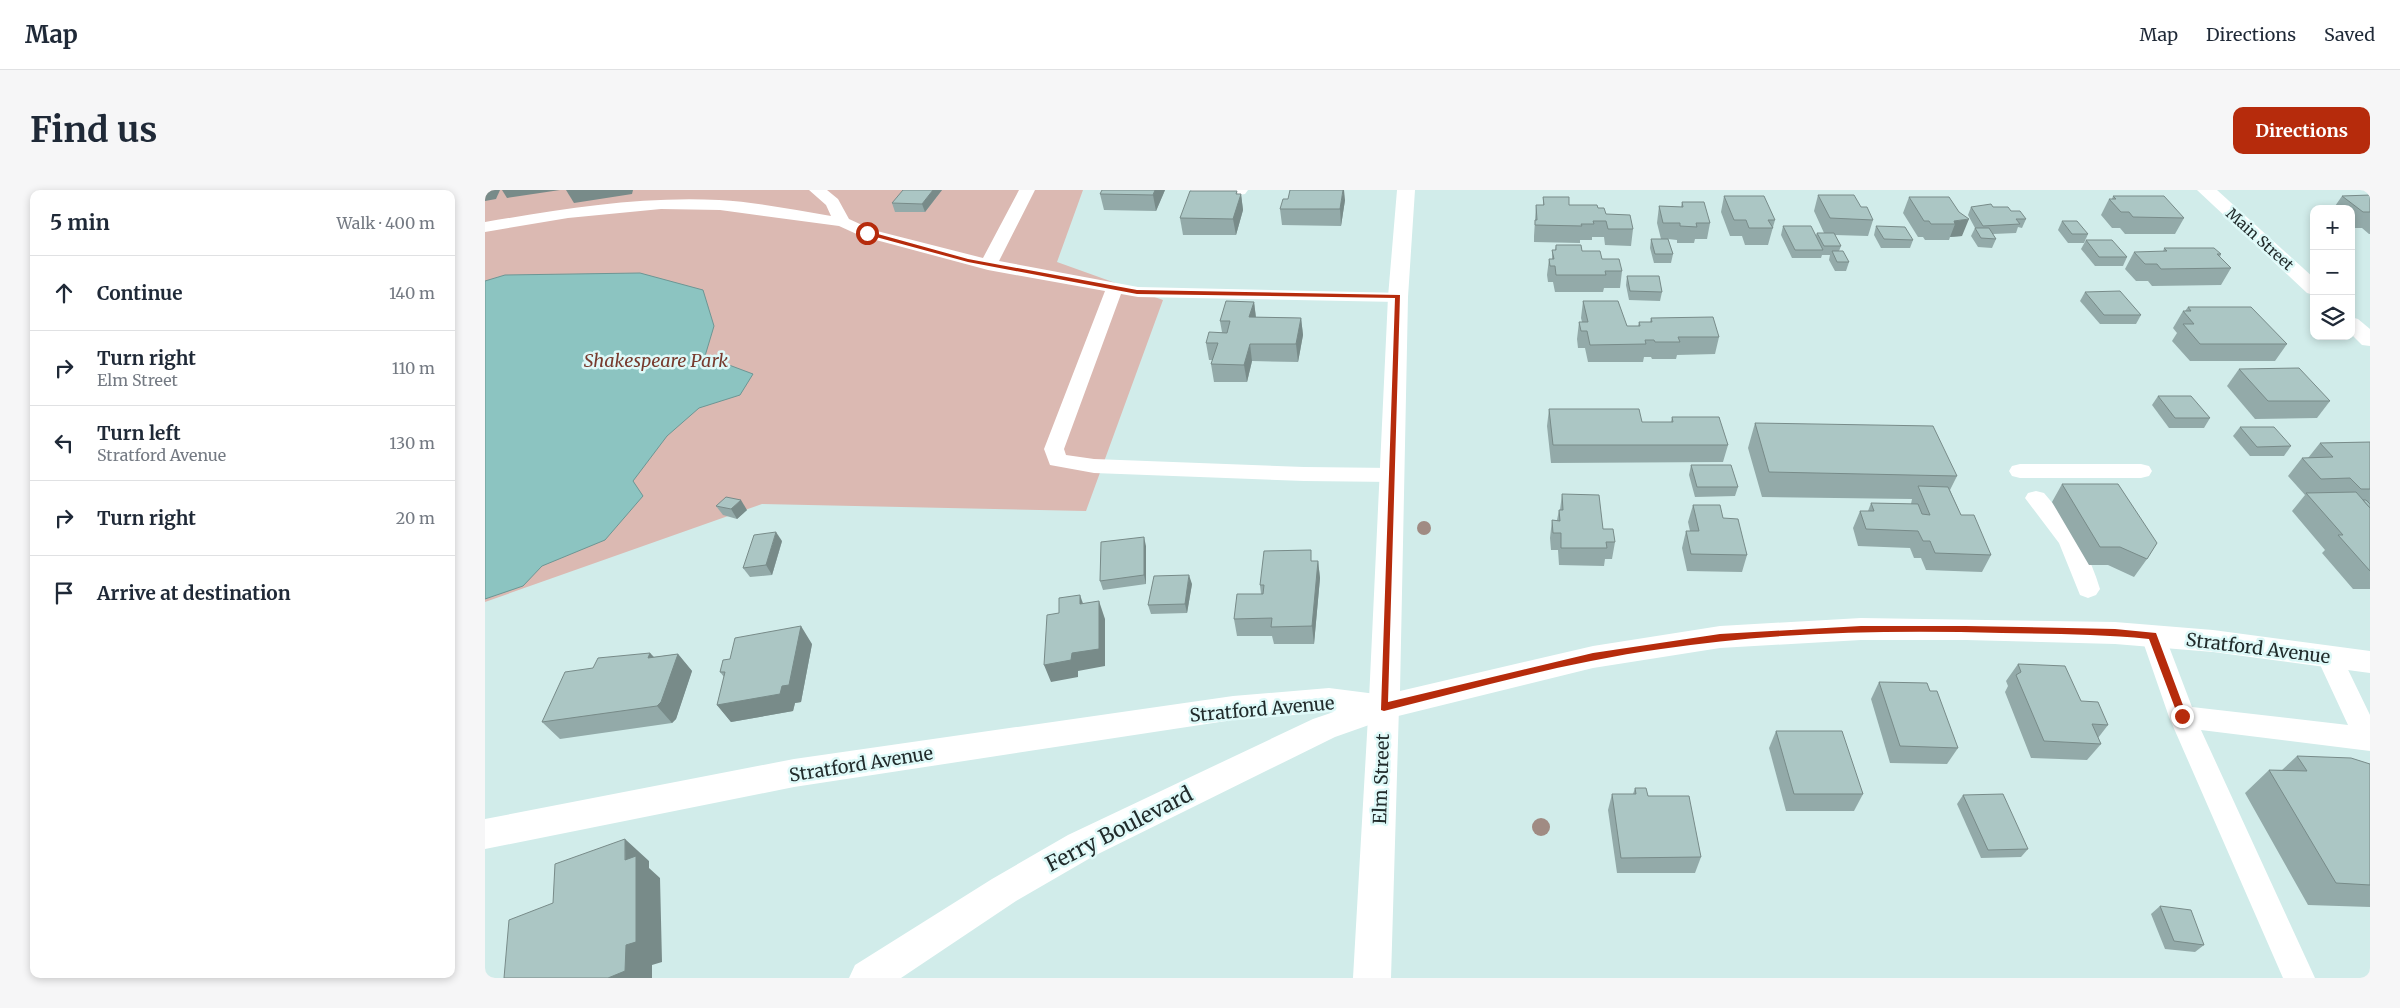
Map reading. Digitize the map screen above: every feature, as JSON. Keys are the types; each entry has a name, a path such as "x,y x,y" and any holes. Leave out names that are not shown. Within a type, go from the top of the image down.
{"street":[{"path":"1200,190 1239,190"},
{"name":"Elm Street","path":"1372,978 1393,475 1398,297 1406,190"},
{"name":"Main Street","path":"2206,190 2310,285"},
{"path":"2355,327 2370,340"},
{"name":"Stratford Avenue","path":"485,834 795,773 1233,708 1329,700 1384,707 1593,657 1720,637 1861,629 2115,632 2213,641 2370,662"},
{"name":"Ferry Boulevard","path":"868,978 1004,890 1080,846 1324,728 1384,707"}],"lane":[{"path":"817,190 832,202 843,222"},
{"path":"987,264 1027,190"},
{"path":"485,227 568,213 661,204 720,205 843,222 883,237 987,264 1137,292 1398,297"},
{"path":"1115,288 1054,449 1057,460 1079,466 1151,466 1313,475 1393,475"},
{"path":"2020,471 2141,471"},
{"path":"2036,498 2057,522 2082,564 2087,590"},
{"path":"2153,636 2182,716 2299,978"},
{"path":"2329,656 2369,739"},
{"path":"2182,716 2369,739"}],"green space":[{"name":"Shakespeare Park","path":"485,190 1083,190 1057,262 1163,300 1086,511 762,504 485,602"}],"water":[{"path":"640,273 703,290 714,326 705,356 753,374 740,395 699,408 667,436 633,481 643,496 605,540 542,566 523,586 485,599 485,281 505,275"}],"building":[{"path":"903,190 933,190 922,204 892,203"},
{"path":"1102,190 1155,190 1153,195 1100,194"},
{"path":"1290,190 1343,190 1340,209 1280,209 1283,199 1288,199"},
{"path":"1190,191 1237,191 1236,194 1241,194 1233,219 1180,218"},
{"path":"1818,195 1854,195 1861,207 1867,207 1873,220 1830,218"},
{"path":"2370,195 2370,212 2363,212 2342,196"},
{"path":"1724,196 1764,196 1775,220 1768,220 1773,228 1749,228 1746,220 1734,220"},
{"path":"2113,196 2164,196 2184,218 2133,217 2129,212 2121,212 2109,199 2116,199"},
{"path":"1543,197 1569,197 1569,205 1597,205 1598,208 1604,208 1606,214 1630,215 1633,229 1608,229 1606,221 1593,221 1594,224 1581,224 1582,226 1535,225 1535,220 1537,220 1536,205 1544,205"},
{"path":"1909,197 1949,197 1959,212 1969,219 1954,221 1955,224 1931,224 1929,221 1924,221"},
{"path":"1682,202 1704,202 1710,223 1696,223 1697,227 1680,226 1680,223 1663,223 1659,206 1683,207"},
{"path":"1991,204 1993,207 2008,207 2011,211 2020,211 2026,219 2016,219 2020,224 1983,226 1971,207"},
{"path":"2062,221 2077,221 2088,234 2072,234"},
{"path":"1783,226 1811,226 1823,250 1795,250"},
{"path":"1876,226 1905,227 1913,240 1884,239"},
{"path":"1975,228 1989,228 1996,239 1981,238"},
{"path":"1817,233 1834,233 1841,246 1824,246"},
{"path":"1651,239 1668,239 1673,254 1655,254"},
{"path":"2086,240 2112,240 2127,257 2099,257"},
{"path":"1556,245 1581,245 1582,251 1600,251 1602,259 1619,259 1622,271 1605,271 1606,275 1556,275 1555,266 1550,266 1549,259 1554,259 1552,250 1556,250"},
{"path":"2164,248 2214,248 2221,254 2217,254 2231,268 2161,269 2157,264 2145,264 2134,252 2167,251"},
{"path":"1832,251 1843,251 1849,262 1837,262"},
{"path":"1627,276 1659,276 1662,292 1630,291"},
{"path":"2120,291 2141,315 2104,315 2085,292"},
{"path":"1226,301 1254,302 1249,317 1301,318 1296,344 1250,344 1244,365 1211,364 1218,343 1206,343 1209,332 1227,333 1230,321 1220,321"},
{"path":"1583,301 1618,301 1627,326 1640,326 1639,322 1652,322 1651,318 1713,317 1719,337 1678,337 1680,342 1645,340 1646,344 1590,345 1587,331 1581,331 1579,322 1588,322"},
{"path":"2188,307 2251,307 2287,344 2200,344 2183,324 2194,324 2183,311 2191,311"},
{"path":"2299,368 2330,401 2268,401 2239,369"},
{"path":"2158,396 2191,396 2210,418 2175,418"},
{"path":"1549,409 1639,409 1642,422 1673,422 1672,417 1719,417 1728,445 1553,445"},
{"path":"1755,423 1933,426 1957,476 1769,472"},
{"path":"2240,427 2274,427 2291,446 2257,447"},
{"path":"2370,442 2370,489 2361,489 2350,478 2321,479 2302,458 2333,457 2320,443"},
{"path":"1691,465 1731,465 1738,487 1697,487"},
{"path":"2062,484 2118,484 2157,543 2147,559 2120,547 2100,547"},
{"path":"1918,486 1948,487 1961,515 1974,515 1991,555 1935,553 1930,541 1923,541 1918,531 1866,529 1860,511 1874,511 1871,503 1918,504 1922,514 1930,515"},
{"path":"2356,492 2370,508 2370,571 2338,535 2343,535 2306,493"},
{"path":"1562,494 1599,495 1603,529 1613,529 1615,542 1606,542 1607,548 1561,548 1561,533 1553,533 1552,520 1560,521 1559,510 1563,510"},
{"path":"726,497 741,500 731,509 716,506"},
{"path":"2363,500 2370,504 2370,508"},
{"path":"1693,505 1720,505 1723,518 1738,519 1747,555 1691,554 1686,531 1699,531"},
{"path":"776,532 766,565 743,568 754,535"},
{"path":"1144,537 1144,575 1100,581 1101,542"},
{"path":"1311,550 1311,561 1318,561 1312,626 1271,627 1272,618 1234,619 1237,594 1263,594 1264,585 1260,585 1264,551"},
{"path":"1189,575 1185,604 1148,605 1154,576"},
{"path":"1080,595 1080,604 1099,601 1099,649 1072,653 1071,660 1044,665 1047,615 1059,613 1059,598"},
{"path":"801,626 789,685 782,686 780,694 717,705 725,672 720,672 723,660 730,659 735,638"},
{"path":"650,653 648,658 678,654 661,702 657,706 542,722 565,672 593,668 598,658"},
{"path":"2018,664 2065,666 2081,701 2098,702 2108,725 2092,724 2101,744 2044,741 2016,675 2021,672"},
{"path":"1879,682 1927,683 1930,691 1937,691 1958,748 1900,746"},
{"path":"1776,731 1842,731 1863,794 1794,794"},
{"path":"2297,756 2351,758 2370,764 2370,885 2336,883 2269,770 2307,771"},
{"path":"1635,788 1646,788 1648,796 1689,796 1701,857 1621,858 1612,794 1636,794"},
{"path":"2003,794 2028,849 1988,850 1963,795"},
{"path":"625,839 625,860 636,856 636,942 626,945 625,971 608,978 504,978 509,920 553,903 555,864"},
{"path":"2160,906 2191,910 2204,945 2174,941"}],"route":[{"path":"867,233 968,260 1137,292 1398,297 1384,707 1593,657 1660,645 1720,637 1861,629 1966,629 2115,632 2153,636 2168,682 2182,716"}]}
